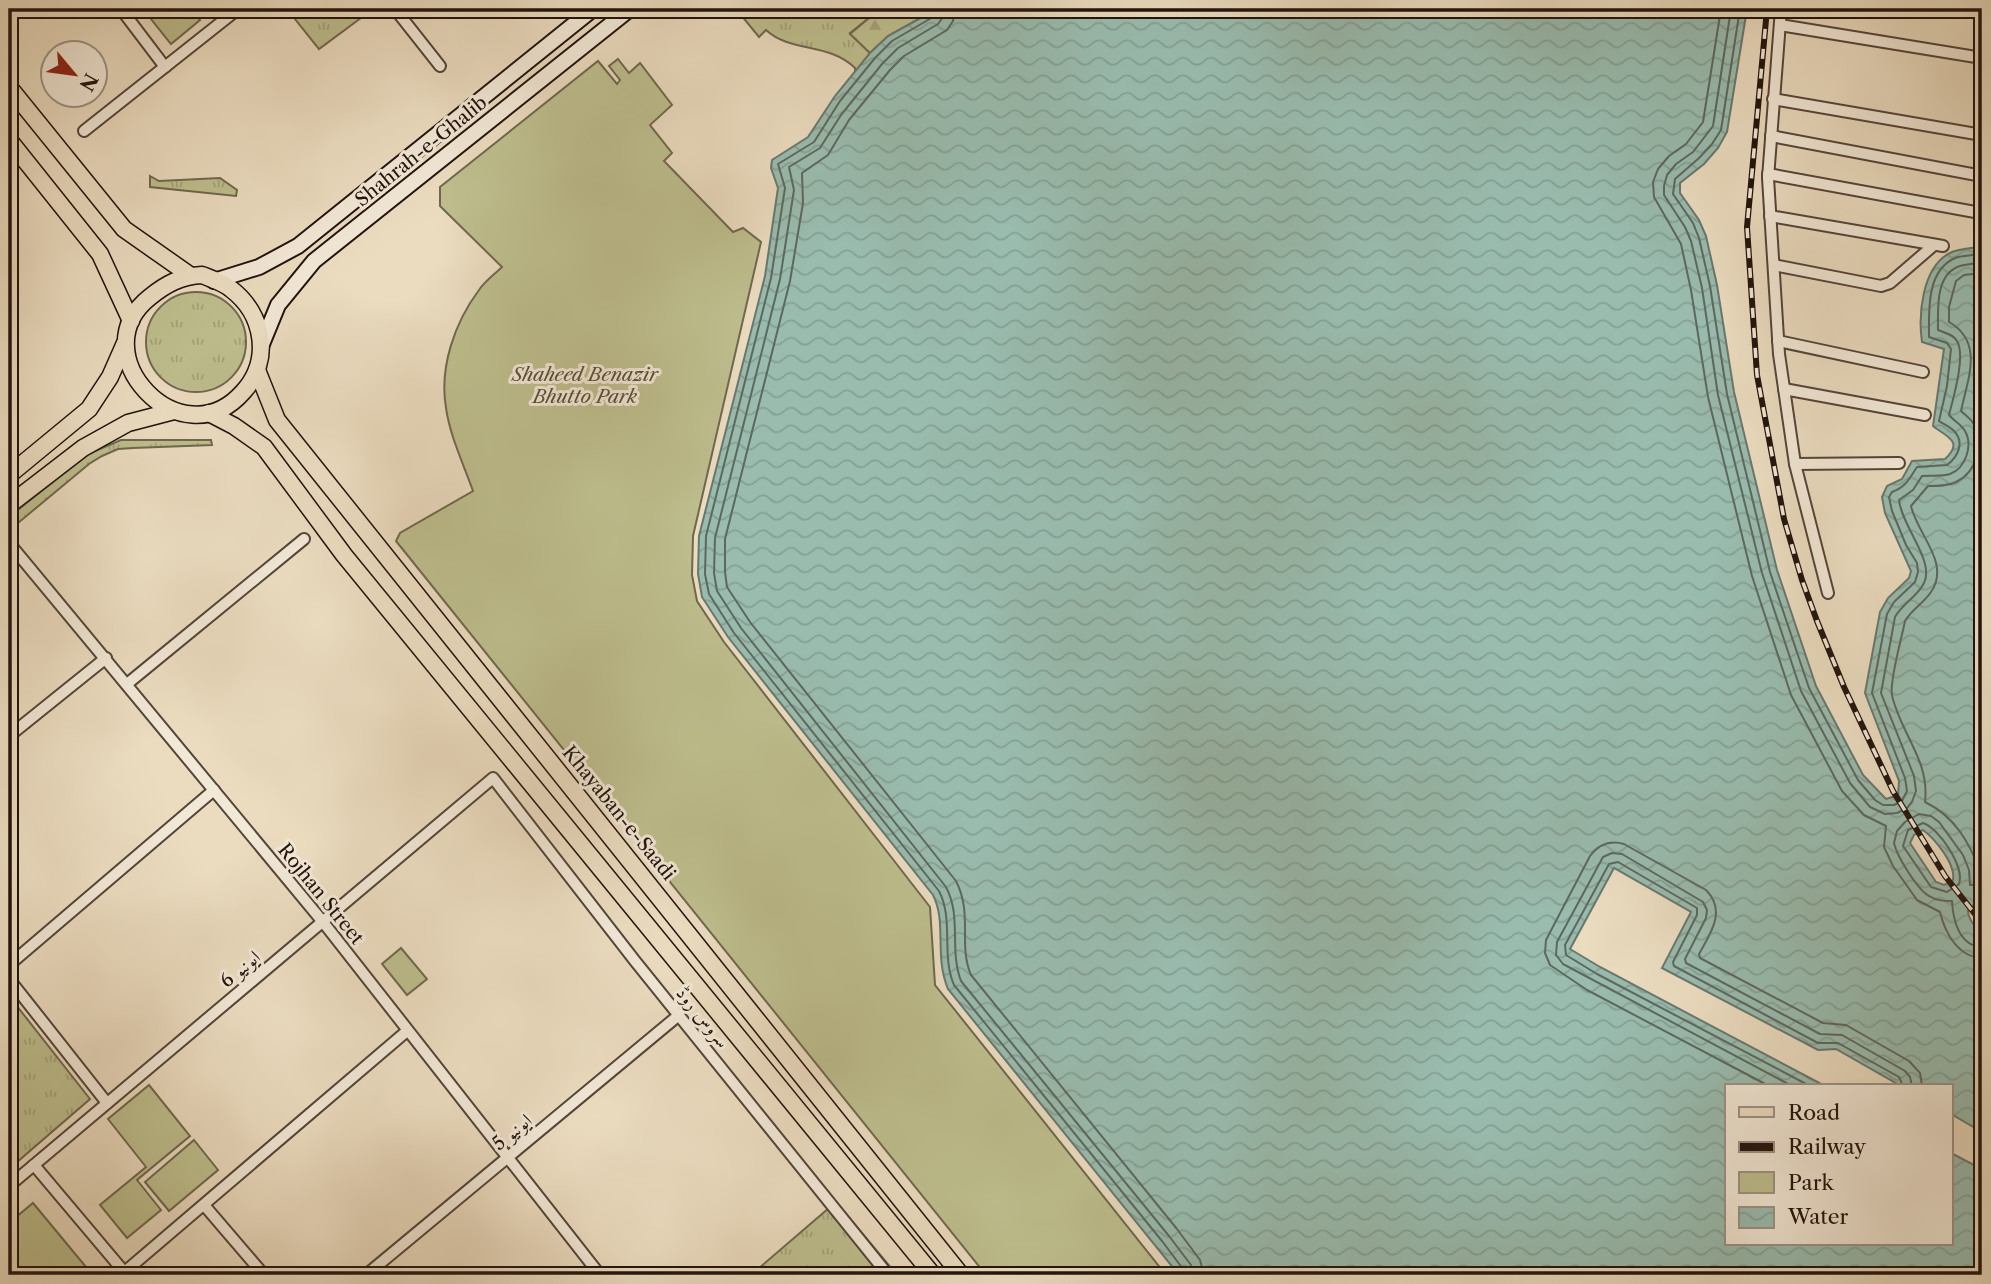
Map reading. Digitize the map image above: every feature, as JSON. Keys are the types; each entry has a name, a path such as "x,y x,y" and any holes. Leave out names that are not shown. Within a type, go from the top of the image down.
{"main road":[{"name":"Shahrah-e-Ghalib","path":"214,281 259,267 298,246 593,9"},
{"name":"Shahrah-e-Ghalib","path":"262,344 278,305 314,261 630,9"},
{"path":"9,87 124,229 191,276"},
{"path":"9,140 100,254 131,321"},
{"path":"9,475 89,409 110,377 140,304 167,283 191,276 202,275 230,288 251,309 260,330 262,344 257,370 243,392 209,413"},
{"path":"126,341 128,360 136,381 152,399 174,411"},
{"name":"Khayaban-e-Saadi","path":"257,370 277,420 961,1275"},
{"path":"9,505 83,448 128,424 174,411 209,413 264,447 353,566 933,1275"}],"street":[{"path":"121,9 165,67"},
{"path":"84,131 237,9"},
{"path":"395,9 440,66"},
{"path":"1781,9 1768,174 1778,341 1795,464 1828,593"},
{"path":"1780,25 1982,58"},
{"path":"1773,99 1982,135"},
{"path":"1771,136 1982,176"},
{"path":"1768,174 1975,212"},
{"path":"1770,216 1939,246 1890,283 1881,286 1774,265"},
{"path":"1778,341 1923,372"},
{"path":"1784,389 1925,415"},
{"path":"1795,464 1899,463"},
{"path":"127,684 304,539"},
{"name":"Rojhan Street","path":"9,543 323,922 599,1274"},
{"path":"9,736 106,658"},
{"name":"ایونیو 6","path":"9,1186 493,778"},
{"name":"سروس روڈ","path":"493,778 888,1275"},
{"path":"9,965 214,790"},
{"path":"9,979 107,1103"},
{"name":"ایونیو 5","path":"366,1275 679,1015"},
{"path":"34,1165 123,1274 407,1031"},
{"path":"204,1205 264,1275"}],"green space":[{"path":"143,9 191,9 200,20 171,44"},
{"path":"287,9 373,9 319,49"},
{"path":"736,9 880,9 850,33 870,53 855,72 855,68 833,54 787,42 766,30 759,37"},
{"path":"880,9 937,9 888,36 870,53 850,34"},
{"name":"Shaheed Benazir Bhutto Park","path":"618,59 629,73 640,63 672,105 650,125 672,153 664,161 733,232 743,228 761,242 693,536 692,575 697,601 724,642 930,907 935,985 1166,1275 986,1275 396,541 400,533 473,491 448,418 444,392 447,361 456,331 470,303 481,287 502,267 440,206 440,187 598,61 617,84 620,80 609,66"},
{"path":"150,176 159,181 220,178 237,190 236,196 150,187"},
{"path":"196,292 215,296 231,307 242,323 246,342 242,361 231,377 215,388 196,392 177,388 161,377 150,361 146,342 150,323 161,307 177,296"},
{"path":"121,440 211,440 212,445 118,449 89,464 12,528 9,527 9,517 88,454"},
{"path":"401,948 427,979 407,995 382,964"},
{"path":"9,996 90,1099 9,1169"},
{"path":"149,1085 190,1136 137,1180 161,1210 127,1238 100,1205 146,1167 108,1119"},
{"path":"194,1140 218,1170 169,1211 145,1182"},
{"path":"836,1202 897,1275 751,1275"},
{"path":"33,1203 86,1267 77,1275 32,1275 28,1270 22,1275 9,1275 9,1266 18,1257 9,1246 9,1223"}],"water":[{"path":"937,9 1747,9 1727,132 1704,164 1680,183 1680,193 1699,220 1706,236 1717,285 1734,392 1777,570 1816,686 1863,775 1886,799 1898,795 1899,781 1865,693 1880,612 1888,598 1909,578 1911,571 1885,513 1882,497 1887,486 1902,479 1912,461 1945,459 1953,448 1951,440 1933,426 1944,349 1922,342 1922,306 1928,280 1941,260 1954,251 1982,246 1982,899 1968,909 1968,913 1982,935 1982,1132 1952,1115 1952,1084 1897,1084 1836,1049 1818,1050 1662,968 1691,912 1614,868 1570,949 1821,1084 1725,1084 1725,1246 1952,1246 1952,1154 1982,1169 1982,1275 1179,1275 948,989 942,964 939,916 933,895 728,637 702,597 698,574 699,536 765,276 778,188 771,168 772,160 808,137 835,96 870,53 888,36","holes":["1923,830 1939,846 1953,874 1953,880 1944,885 1936,882 1910,843 1914,835"]}],"railway":[{"path":"1767,9 1747,227 1757,375 1784,519 1817,621 1844,687 1893,791 1945,876 1982,923"}]}
